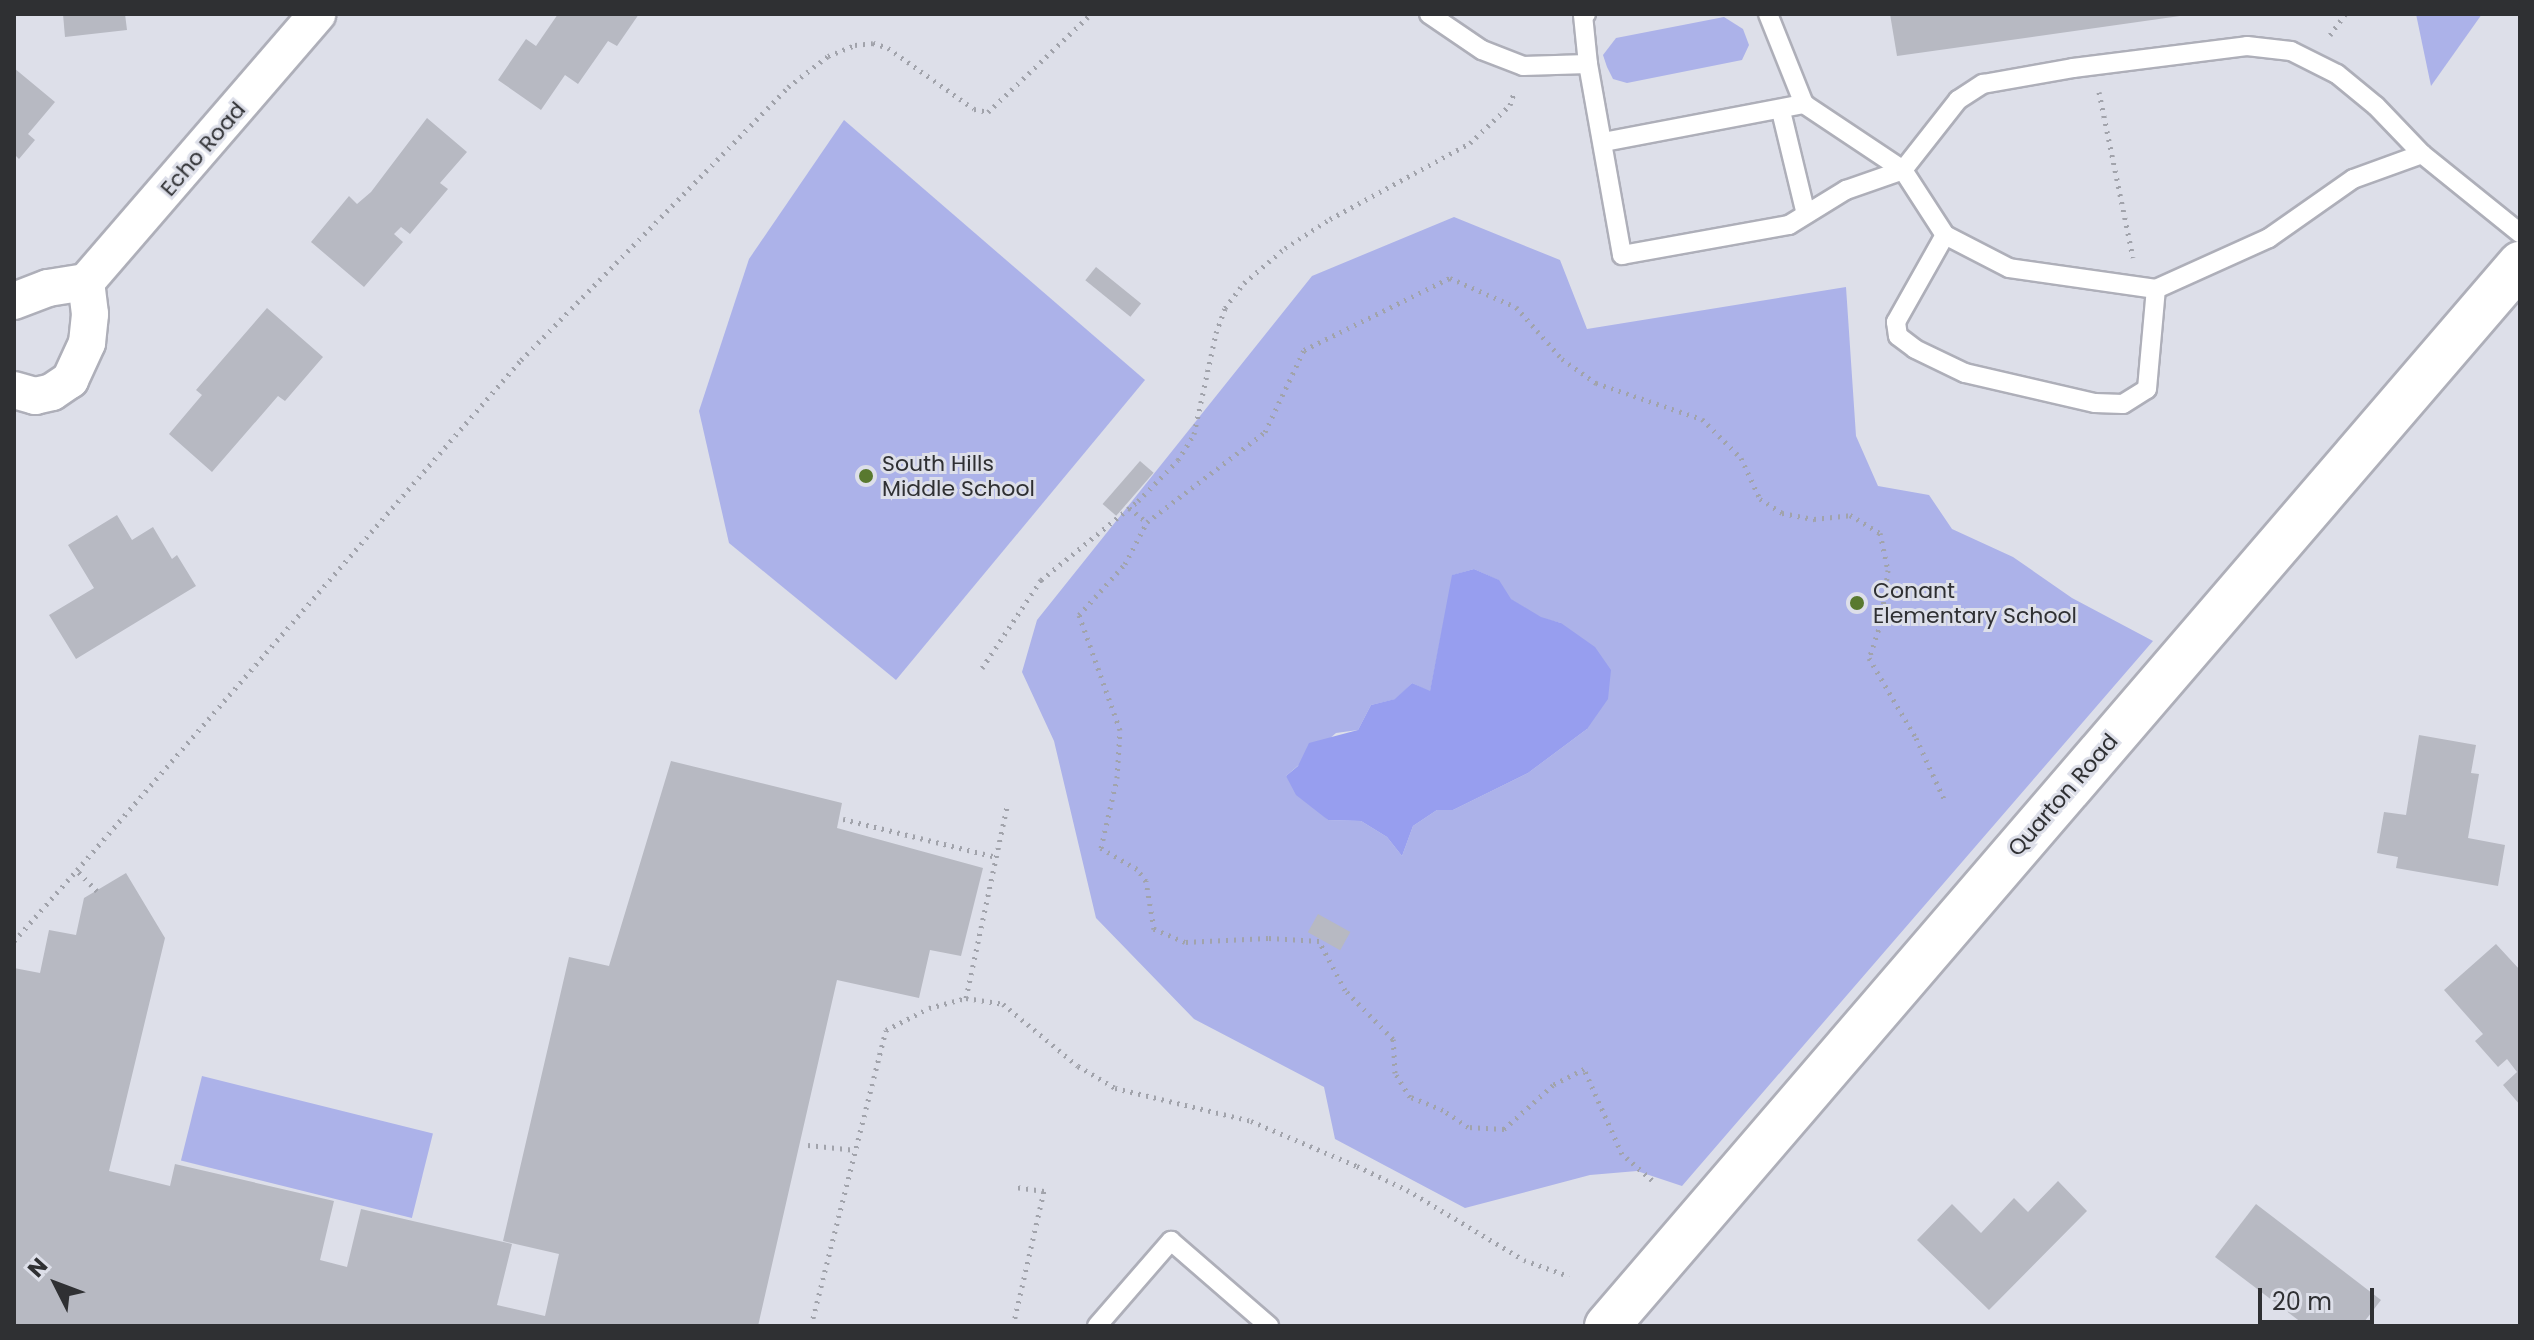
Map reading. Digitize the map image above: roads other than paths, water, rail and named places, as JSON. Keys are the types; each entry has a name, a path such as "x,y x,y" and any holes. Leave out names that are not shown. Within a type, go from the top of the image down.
{"street":[{"name":"Echo Road","path":"86,282 317,14"},
{"name":"Quarton Road","path":"1607,1326 2520,264"},
{"path":"14,301 48,288 86,282 90,314 87,343 70,380 52,392 35,396 14,390"}],"lane":[{"path":"1429,14 1482,50 1523,66 1588,64"},
{"path":"1586,14 1583,15 1588,64 1622,255 1789,225 1846,190 1903,170 1958,100 1983,84 2247,46 2291,51 2337,74 2376,106 2422,154 2520,233"},
{"path":"1768,14 1804,104 1903,170 1945,235 2009,268 2148,288 2269,238 2353,179 2422,154"},
{"path":"1604,142 1781,111 1804,104"},
{"path":"1781,111 1806,214"},
{"path":"1945,235 1896,322 1898,336 1915,349 1965,373 2095,403 2123,404 2147,389 2148,288"},
{"path":"1097,1326 1171,1241 1269,1326"}],"place":[{"name":"South Hills Middle School","path":"866,476"},
{"name":"Conant Elementary School","path":"1857,603"}]}
